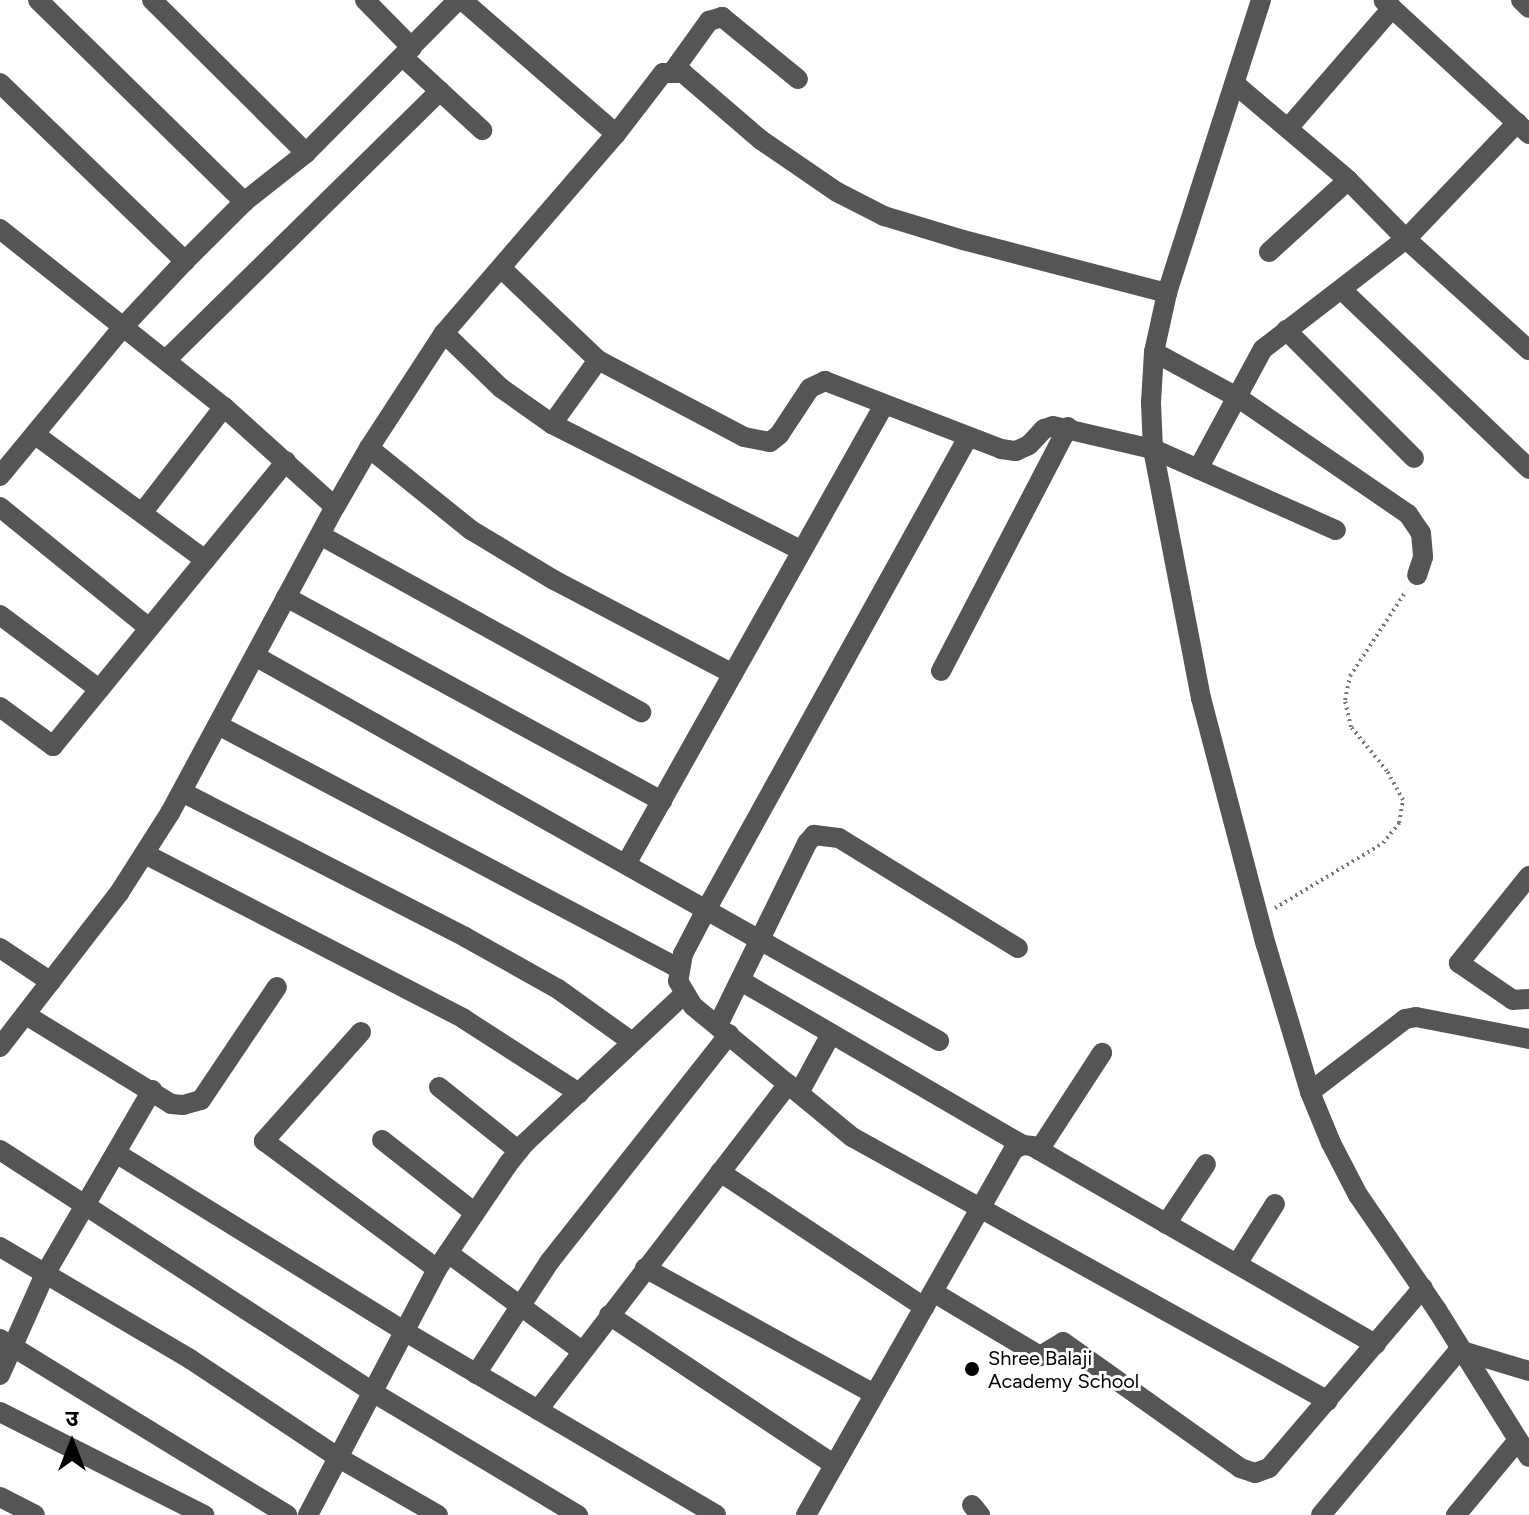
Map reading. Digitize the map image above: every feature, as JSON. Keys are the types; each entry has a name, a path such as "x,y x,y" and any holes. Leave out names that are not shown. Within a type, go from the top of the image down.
{"street":[{"path":"38,0 244,202"},
{"path":"152,0 306,153"},
{"path":"365,0 440,91 482,130"},
{"path":"0,476 37,436 123,327 185,261 244,202 306,153 460,0 616,134"},
{"path":"1261,0 1167,293 1154,352 1151,403 1153,449 1201,698 1310,1092 1331,1143 1358,1195 1423,1288 1459,1350 1524,1448 1456,1515"},
{"path":"1521,0 1529,8"},
{"path":"1198,469 1263,349 1406,239 1523,129 1388,4 1289,127"},
{"path":"673,71 709,21 722,17 798,79"},
{"path":"0,1047 145,854 182,792 335,507 369,448 444,333 616,134 663,73 683,73 761,140 837,192 884,216 963,240 1167,293"},
{"path":"0,83 185,261"},
{"path":"1235,84 1348,180 1406,239 1529,350"},
{"path":"166,360 440,91"},
{"path":"1269,252 1348,180"},
{"path":"0,229 224,407 335,507"},
{"path":"501,268 598,360 744,437 770,442 779,435 818,382 833,383 967,439 1016,451 1029,445 1044,429 1068,427 1153,449 1336,530"},
{"path":"1342,290 1529,469"},
{"path":"1286,330 1414,458"},
{"path":"444,333 501,388 552,424 802,551"},
{"path":"1154,352 1237,397 1408,514 1421,533 1423,557 1417,575"},
{"path":"552,424 598,360"},
{"path":"626,864 884,405"},
{"path":"142,513 224,407"},
{"path":"941,671 1068,427"},
{"path":"37,436 205,560"},
{"path":"967,439 706,910 678,968 684,994 852,1137 1328,1401"},
{"path":"369,448 471,530 554,580 733,674"},
{"path":"0,707 53,746 286,461"},
{"path":"0,507 149,628"},
{"path":"320,535 641,712"},
{"path":"286,597 662,801"},
{"path":"0,615 99,689"},
{"path":"255,656 939,1041"},
{"path":"218,725 678,968"},
{"path":"182,792 479,945 558,989 632,1042"},
{"path":"476,1374 550,1261 723,1030 759,940 807,843 814,835 839,838 1018,948"},
{"path":"145,854 464,1019 579,1093"},
{"path":"1529,876 1459,963 1513,1000 1529,999"},
{"path":"0,948 51,982"},
{"path":"741,981 1376,1345"},
{"path":"26,1015 171,1104 201,1100 277,987"},
{"path":"308,1515 442,1261 519,1151 684,994"},
{"path":"1310,1092 1405,1019 1416,1017 1529,1039"},
{"path":"361,1032 264,1141 442,1261 520,1306 582,1351"},
{"path":"538,1410 720,1172 794,1088 831,1034"},
{"path":"806,1515 1014,1149 1031,1147 1102,1053"},
{"path":"439,1087 519,1151"},
{"path":"0,1375 6,1342 83,1204 152,1090"},
{"path":"382,1140 475,1213"},
{"path":"0,1150 374,1393 578,1515"},
{"path":"116,1153 404,1331 716,1515"},
{"path":"1166,1224 1206,1164"},
{"path":"720,1172 928,1300 1040,1356 1063,1342 1240,1468 1255,1473 1269,1468 1423,1288"},
{"path":"1237,1264 1275,1204"},
{"path":"0,1247 190,1359 339,1458 438,1515"},
{"path":"645,1268 874,1394"},
{"path":"609,1315 833,1464"},
{"path":"6,1342 287,1515"},
{"path":"1459,1350 1529,1371"},
{"path":"1321,1515 1459,1350"},
{"path":"0,1412 204,1515"},
{"path":"0,1497 35,1515"}],"path":[{"path":"1259,916 1316,886 1383,843 1399,823 1403,800 1387,771 1351,727 1345,700 1350,676 1417,575"}],"place":[{"name":"Shree Balaji Academy School","path":"972,1369"}]}
